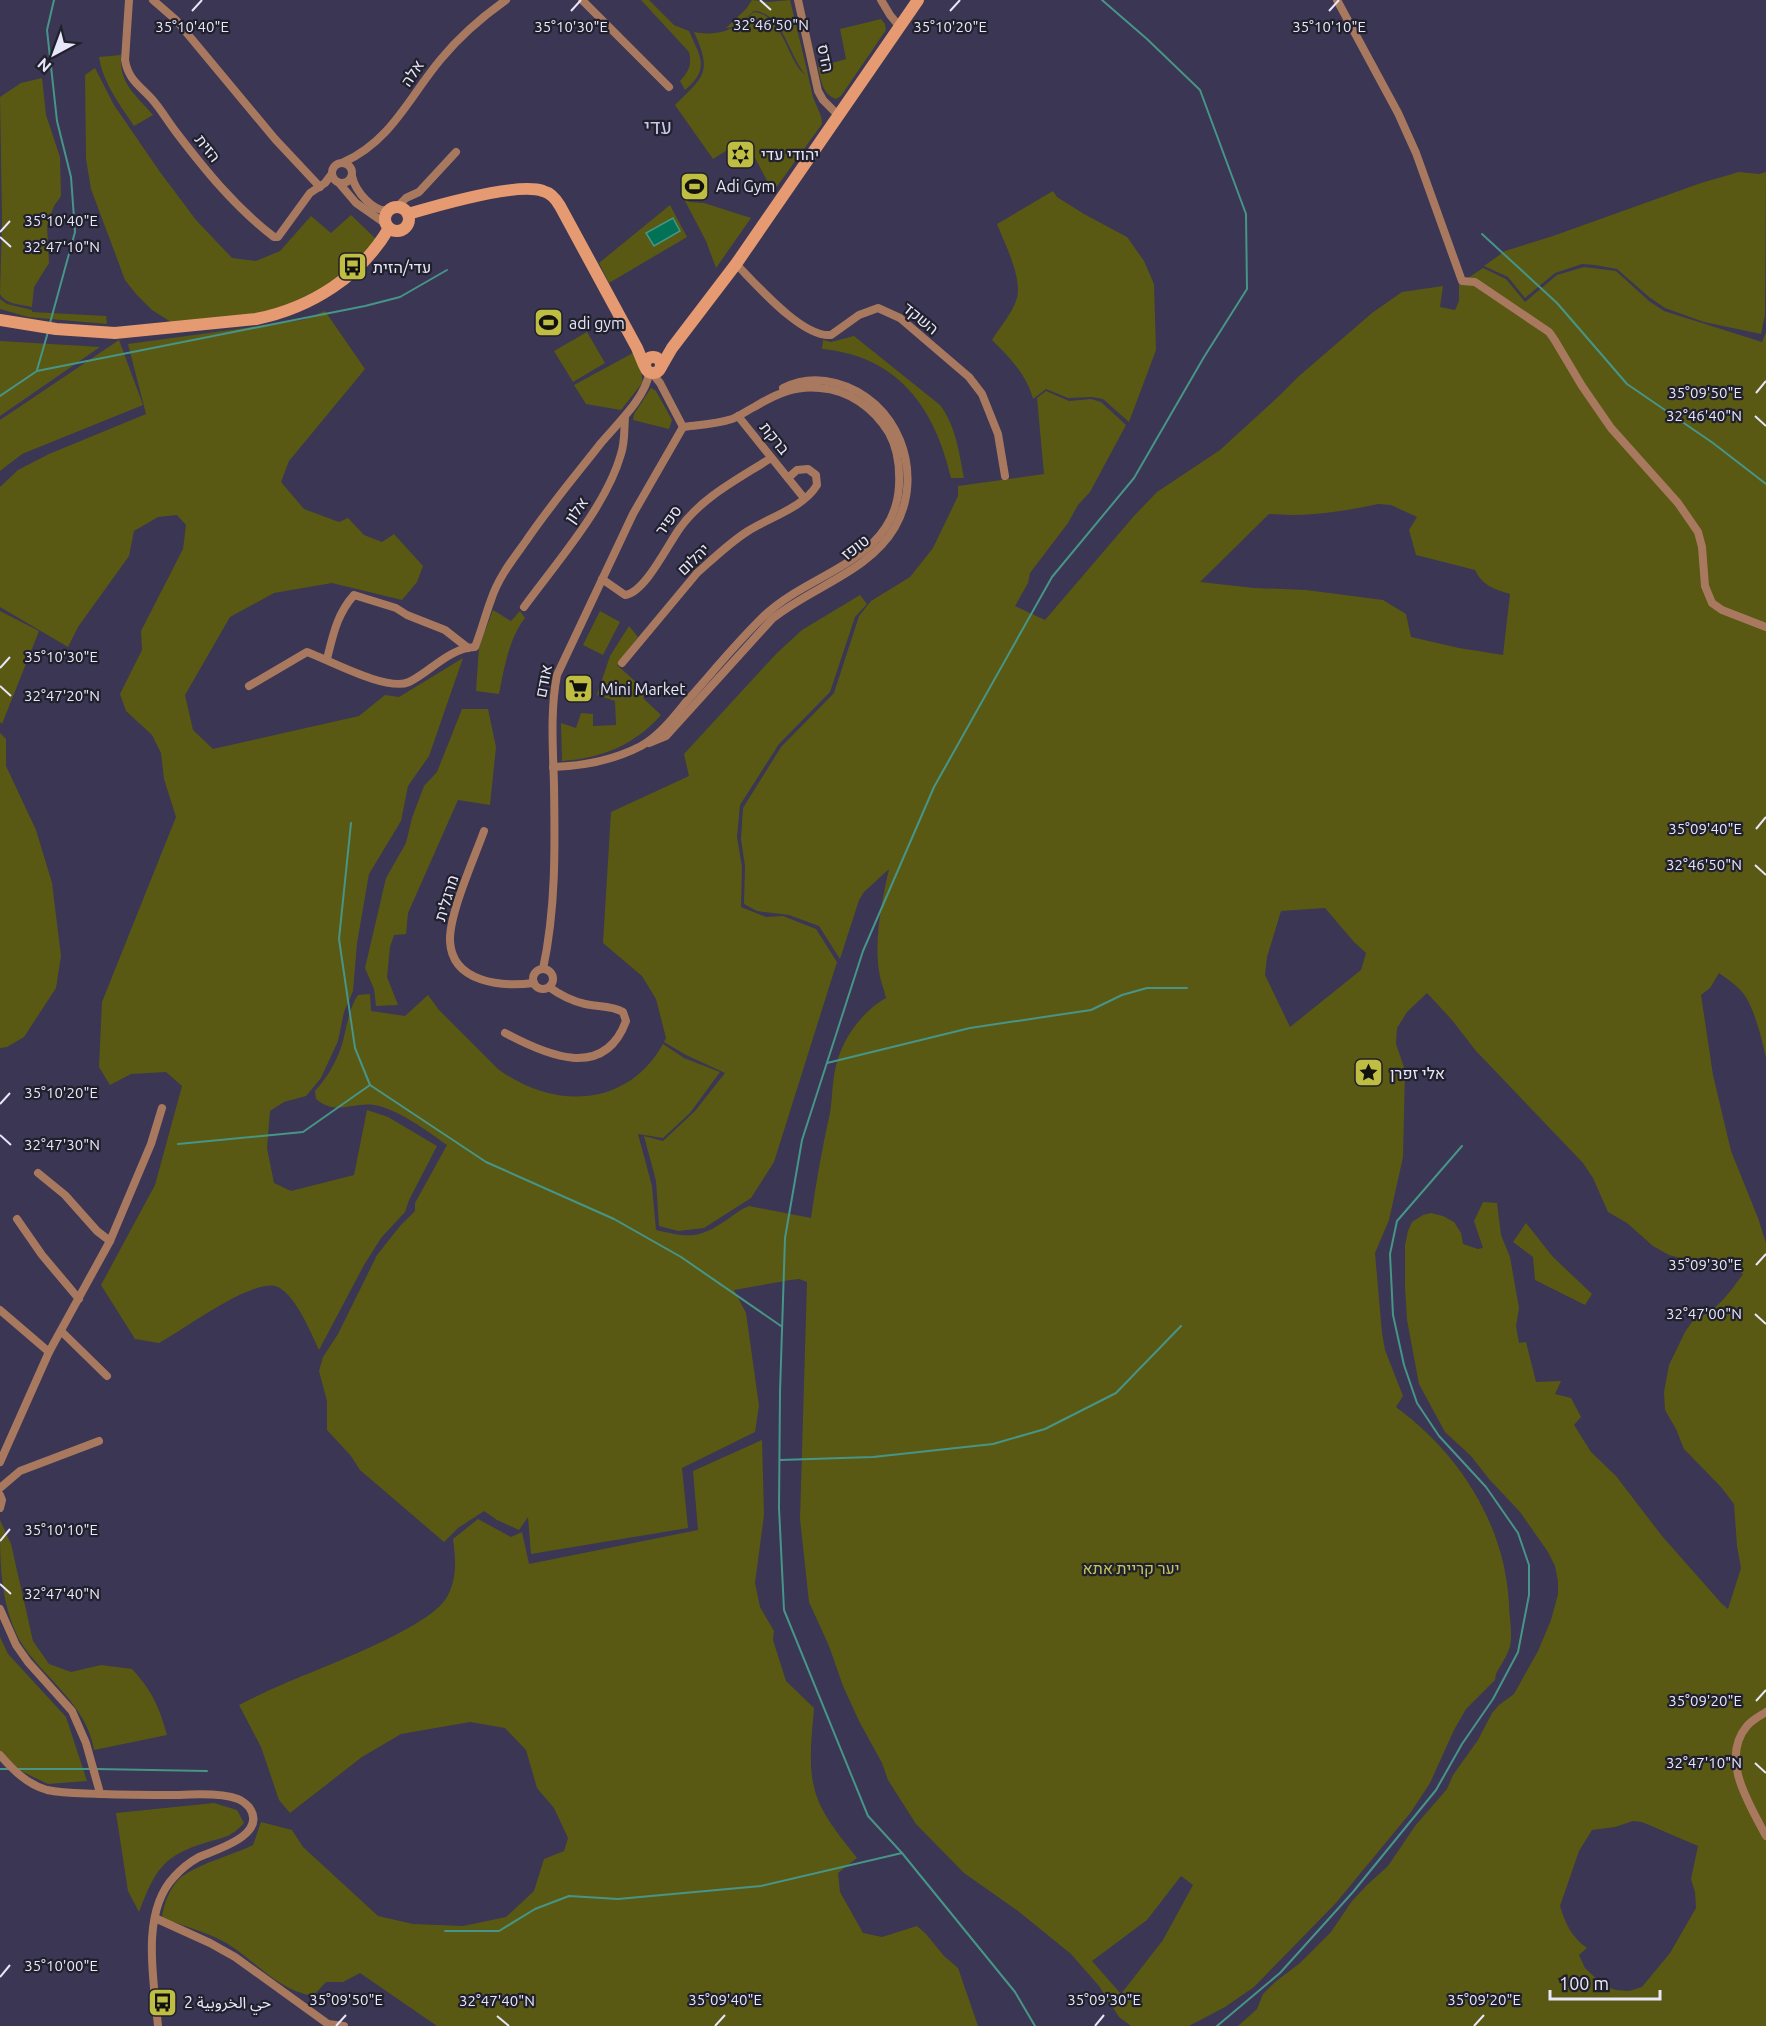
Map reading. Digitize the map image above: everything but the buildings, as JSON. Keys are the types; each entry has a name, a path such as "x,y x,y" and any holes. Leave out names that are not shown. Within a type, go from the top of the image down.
{"street":[{"name":"הזית","path":"129,0 125,60 132,79 150,97 224,192 274,237 278,237 283,232 310,193 325,183 331,175"},
{"path":"153,0 176,20 275,139 320,186"},
{"name":"אלה","path":"344,162 356,157 384,134 406,109 430,72 454,43 482,17 506,0"},
{"path":"582,0 669,87"},
{"name":"הדס","path":"798,0 818,91 823,100 838,115"},
{"path":"881,0 899,26"},
{"path":"249,686 307,652 376,681 407,683 441,661 475,647 500,579 517,554 604,440 625,417 664,354 672,348 736,264 918,0"},
{"path":"1337,0 1398,113 1416,153 1462,281 1475,282 1549,332 1611,428 1678,502 1698,532 1702,547 1705,586 1712,603 1722,610 1766,627"},
{"path":"0,320 56,329 115,333 274,316 310,301 346,278 378,247 388,226 386,216 406,198 419,192 456,152"},
{"path":"344,162 352,169 356,190 370,204 386,211 403,209 408,214 409,222 405,228 399,231 365,211 334,180 331,175 334,165 344,162"},
{"path":"339,183 345,183 352,176"},
{"path":"408,214 445,203 521,189 542,190 549,194 560,206 638,348 654,368 683,427"},
{"name":"השקד","path":"736,264 782,309 815,333 831,336 858,315 878,308 900,318 969,377 982,394 998,434 1005,476"},
{"name":"טופז","path":"554,767 587,764 614,757 641,746 661,730 766,613 788,597 866,550 883,532 894,510 899,489 899,462 892,439 873,412 854,398 821,388 797,388 771,397 738,416 683,427"},
{"name":"ברקת","path":"738,416 788,478"},
{"name":"אלון","path":"524,608 597,506 607,488 621,455 625,417"},
{"name":"אודם","path":"543,969 549,939 554,887 554,701 557,675 647,488 683,427"},
{"name":"ספיר","path":"602,579 626,595 632,594 646,579 679,529 696,508 771,458"},
{"path":"802,468 816,475 817,485 804,498 788,478 802,468"},
{"name":"יהלום","path":"622,663 691,580 711,561 747,532 804,498"},
{"path":"327,659 334,628 344,607 354,595 396,609 445,630 468,648"},
{"name":"מרגלית","path":"484,831 454,915 451,949 461,966 470,975 481,980 504,986 534,983"},
{"path":"543,969 552,975 553,982 549,987 540,989 534,983 535,973 543,969"},
{"path":"505,1034 551,1054 579,1058 603,1051 613,1045 626,1021 623,1012 609,1006 583,1004 549,987"},
{"path":"0,1462 49,1352 110,1241 152,1144 162,1108"},
{"path":"38,1173 74,1203 97,1232 110,1241"},
{"path":"17,1219 42,1255 79,1299"},
{"path":"0,1310 49,1352"},
{"path":"61,1331 106,1376"},
{"path":"0,1488 21,1471 99,1441"},
{"path":"0,1495 2,1500 0,1508"},
{"path":"0,1609 16,1645 28,1662 72,1711 86,1743 100,1794"},
{"path":"1766,1712 1748,1724 1742,1733 1736,1765 1747,1799 1766,1836"},
{"path":"0,1755 20,1775 46,1789 79,1794 200,1794 238,1799 248,1806 252,1814 250,1827 238,1841 196,1858 174,1877 157,1904 152,1960 158,2026"},
{"path":"155,1918 235,1957 328,2025 344,2026"}],"green space":[{"path":"641,0 649,0 674,25 689,31 701,63 698,76 685,90 680,81 689,68 689,52"},
{"path":"752,0 768,2 790,0 813,97 822,120 822,124 773,192 745,139 713,159 675,105 698,80 704,66 700,46 694,32 712,33 727,30 740,23 754,12 764,15 772,22 800,70 806,75 779,28 772,19 764,14 754,11 738,24 726,28"},
{"path":"881,19 886,30 841,96 836,99 831,97 823,86 818,67 846,59 840,29"},
{"path":"121,55 121,65 126,81 153,115 134,126 108,85 99,57"},
{"path":"95,68 114,105 160,172 196,220 232,258 256,261 280,251 311,216 331,233 351,215 378,241 337,281 277,310 242,317 171,322 152,310 125,280 91,189 86,159 85,75"},
{"path":"42,78 46,115 60,157 61,196 54,206 47,225 49,263 34,287 32,307 10,302 0,294 2,220 0,97 21,83"},
{"path":"1739,172 1759,174 1766,172 1765,315 1761,334 1704,322 1665,308 1617,269 1582,264 1555,273 1525,298 1508,277 1484,266 1505,251"},
{"path":"1053,191 1057,197 1084,214 1127,237 1144,261 1154,284 1156,350 1129,422 1103,399 1068,398 1046,389 1033,399 1022,374 992,340 1013,309 1018,290 1012,261 997,224"},
{"path":"684,199 751,218 716,268 706,241"},
{"path":"670,205 687,237 609,283 599,263"},
{"name":"יער קריית אתא","path":"1584,267 1616,271 1649,301 1664,311 1762,342 1766,332 1766,1058 1753,1012 1747,999 1731,981 1719,973 1710,988 1701,995 1713,1075 1731,1151 1766,1243 1766,2026 1238,2026 1257,2009 1263,1994 1300,1963 1331,1932 1352,1901 1388,1866 1415,1826 1447,1789 1453,1775 1478,1740 1492,1713 1514,1694 1538,1651 1551,1620 1558,1594 1555,1566 1548,1552 1520,1512 1471,1456 1445,1432 1419,1384 1407,1320 1405,1287 1405,1245 1412,1222 1431,1213 1443,1216 1454,1222 1461,1233 1463,1244 1478,1249 1483,1248 1474,1221 1483,1202 1497,1203 1501,1235 1510,1257 1519,1308 1516,1326 1519,1343 1526,1342 1536,1382 1561,1381 1555,1394 1571,1398 1581,1417 1574,1425 1591,1452 1616,1476 1662,1536 1728,1609 1741,1568 1734,1504 1721,1487 1684,1449 1665,1410 1664,1392 1669,1365 1685,1332 1694,1319 1709,1312 1722,1301 1743,1274 1724,1261 1709,1257 1684,1259 1669,1255 1653,1246 1627,1223 1608,1212 1593,1178 1583,1163 1476,1051 1427,993 1407,1012 1397,1028 1396,1044 1405,1070 1403,1157 1389,1220 1375,1253 1382,1333 1385,1350 1403,1396 1396,1407 1440,1446 1459,1469 1488,1519 1499,1546 1506,1575 1511,1630 1510,1646 1495,1680 1466,1709 1430,1783 1411,1812 1335,1904 1254,1987 1225,2007 1189,2026 1131,2026 1119,2017 1099,1986 1071,1954 1018,1911 964,1873 916,1824 888,1780 882,1763 843,1686 829,1646 809,1602 800,1519 807,1282 799,1279 734,1290 746,1313 759,1406 755,1432 682,1468 688,1528 531,1554 528,1517 519,1530 484,1511 458,1528 444,1542 360,1470 351,1456 327,1430 327,1401 319,1371 323,1357 338,1334 377,1255 415,1211 415,1203 447,1145 412,1121 383,1107 366,1105 330,1107 316,1099 315,1091 328,1074 338,1054 350,1011 358,995 370,994 371,1011 405,1016 428,995 439,1010 498,1069 542,1091 565,1096 588,1096 610,1091 630,1081 648,1065 663,1044 684,1058 720,1072 690,1113 663,1138 638,1134 652,1186 656,1230 694,1235 718,1226 749,1206 811,1218 830,1113 836,1064 851,1031 867,1012 886,998 880,974 877,946 881,906 889,869 864,892 859,900 840,959 819,926 789,915 757,911 744,904 745,866 741,839 743,808 781,747 834,693 859,616 871,601 910,577 933,548 958,496 958,486 1044,474 1037,398 1046,391 1069,401 1091,399 1101,402 1126,425 1090,492 1078,505 1068,523 1030,573 1028,583 1015,606 1045,620 1157,492 1220,450 1298,377 1372,313 1402,292 1443,286 1440,307 1455,310 1459,301 1459,284 1483,268 1506,279 1525,302 1557,275","holes":["1378,504 1391,505 1417,517 1409,530 1416,555 1475,570 1485,583 1510,594 1503,655 1411,637 1406,614 1383,600 1306,590 1254,588 1200,582 1269,514 1310,514","1325,908 1366,953 1361,970 1290,1027 1265,975 1267,957 1281,911","1633,1821 1642,1822 1698,1846 1691,1879 1696,1908 1670,1953 1642,1987 1629,1991 1604,1986 1585,1968 1579,1955 1587,1948 1570,1930 1560,1906 1579,1851 1592,1830 1615,1827","1181,1876 1193,1885 1163,1940 1121,1994 1092,1961 1147,1920"]},
{"path":"0,299 7,304 32,310 32,312 106,316 107,324 28,317 0,309"},
{"path":"325,311 365,369 289,461 281,482 304,509 339,522 348,518 364,535 382,542 394,534 423,566 417,582 402,600 332,583 274,593 230,617 185,695 193,730 213,749 359,716 385,695 399,697 463,658 429,756 408,786 401,821 369,874 357,943 353,991 344,1012 338,1041 321,1078 306,1096 284,1102 270,1111 267,1148 274,1183 291,1191 354,1175 367,1110 388,1117 437,1146 405,1212 381,1238 364,1265 319,1350 295,1304 282,1289 275,1286 264,1286 234,1298 159,1343 135,1339 101,1285 155,1185 182,1086 166,1072 131,1074 110,1085 99,1067 102,1002 176,817 164,779 161,753 152,735 126,711 120,694 142,650 141,631 183,549 186,525 177,515 158,517 134,531 129,556 78,627 68,647 0,607 0,487 18,470 49,454 146,414 128,344 303,320"},
{"path":"587,332 605,363 573,382 554,351"},
{"path":"854,336 940,405 953,431 964,478 951,478 935,429 909,390 892,374 872,362 849,354 822,349 823,340 831,342"},
{"path":"119,340 143,405 22,454 0,471 0,420"},
{"path":"0,341 100,347 0,416"},
{"path":"633,353 643,382 621,410 586,404 574,385"},
{"path":"651,388 656,391 672,420 669,429 633,420 634,414"},
{"path":"860,595 867,604 855,617 830,692 779,744 740,805 737,837 742,867 741,907 766,917 783,916 816,929 837,962 774,1162 751,1198 704,1228 678,1231 659,1226 656,1181 644,1136 663,1141 695,1111 725,1073 664,1042 666,1038 656,999 642,976 603,943 611,812 689,776 684,754 777,653 802,630"},
{"path":"493,610 511,621 520,611 525,618 511,644 499,694 476,691 479,647"},
{"path":"0,611 39,631 2,724 0,722"},
{"path":"600,611 620,622 603,655 583,645"},
{"path":"629,626 638,637 617,665 647,692 643,698 661,715 640,734 617,748 591,757 562,761 561,723 576,728 581,713 593,714 593,726 616,725 615,701 597,695 610,656"},
{"path":"462,709 488,709 496,747 490,805 458,800 408,913 406,934 394,935 390,947 387,977 398,1005 376,1006 374,989 365,968 386,878 406,843 412,818 424,786 437,772"},
{"path":"0,733 6,739 6,766 36,830 52,883 61,956 56,988 24,1037 7,1047 0,1048"},
{"path":"1526,1223 1553,1257 1592,1294 1585,1305 1535,1280 1533,1257 1513,1242"},
{"path":"762,1440 764,1515 755,1583 760,1607 774,1631 773,1640 786,1681 814,1708 811,1758 812,1777 817,1797 832,1825 857,1858 838,1873 840,1892 863,1933 882,1937 917,1926 926,1934 944,1956 958,1968 978,2026 437,2026 360,1973 343,1982 326,1982 313,1996 301,1993 269,1976 225,1942 162,1918 168,1897 179,1879 204,1865 253,1845 261,1822 292,1830 303,1847 378,1916 413,1924 463,1926 506,1917 534,1891 544,1859 564,1851 568,1838 554,1808 537,1788 526,1750 505,1728 470,1722 401,1734 362,1757 290,1813 279,1800 261,1747 239,1705 396,1635 436,1609 447,1597 453,1583 455,1561 453,1539 478,1519 511,1537 522,1532 529,1564 698,1530 693,1471"},
{"path":"0,1520 11,1544 33,1641 49,1664 71,1672 101,1665 132,1669 154,1699 167,1735 94,1750 90,1734 74,1705 29,1654 13,1627 2,1582"},
{"path":"0,1637 8,1654 66,1717 87,1781 48,1784 23,1772 0,1753"},
{"path":"214,1803 237,1810 244,1823 228,1836 193,1847 171,1859 156,1875 139,1912 128,1891 116,1813"}],"shaded area":[{"path":"673,218 680,231 654,246 646,233"}],"waterway":[{"path":"50,323 75,232 71,177 57,121 47,30 54,0"},
{"path":"1035,2026 1015,1992 902,1853 868,1816 784,1610 779,1508 785,1238 802,1140 863,951 934,787 1052,577 1134,478 1204,357 1247,289 1246,214 1200,90 1102,0"},
{"path":"1482,234 1557,303 1627,384 1713,443 1766,484"},
{"path":"0,396 37,371 365,306 400,297 447,270"},
{"path":"37,370 48,332"},
{"path":"351,823 339,939 355,1048 370,1085 486,1162 614,1219 681,1257 781,1326"},
{"path":"827,1063 970,1028 1091,1010 1122,995 1147,988 1187,988"},
{"path":"178,1144 303,1132 370,1085"},
{"path":"1217,2026 1280,1973 1353,1892 1436,1790 1462,1744 1493,1699 1518,1652 1529,1595 1529,1565 1518,1533 1486,1487 1439,1436 1417,1403 1404,1365 1393,1315 1390,1254 1397,1221 1462,1146"},
{"path":"780,1460 873,1457 993,1444 1045,1429 1116,1393 1181,1326"},
{"path":"0,1769 9,1769"},
{"path":"18,1769 90,1769"},
{"path":"96,1769 207,1771"},
{"path":"445,1931 499,1931 535,1909 569,1896 618,1899 761,1886 902,1853"}],"place":[{"name":"יהודי עדי","path":"740,154"},
{"name":"Adi Gym","path":"695,186"},
{"name":"עדי/הזית","path":"352,267"},
{"name":"adi gym","path":"548,323"},
{"name":"Mini Market","path":"579,689"},
{"name":"אלי זפרן","path":"1369,1073"},
{"name":"حي الخروبية 2","path":"163,2002"}],"district":[{"name":"עדי","path":"658,127"}]}
